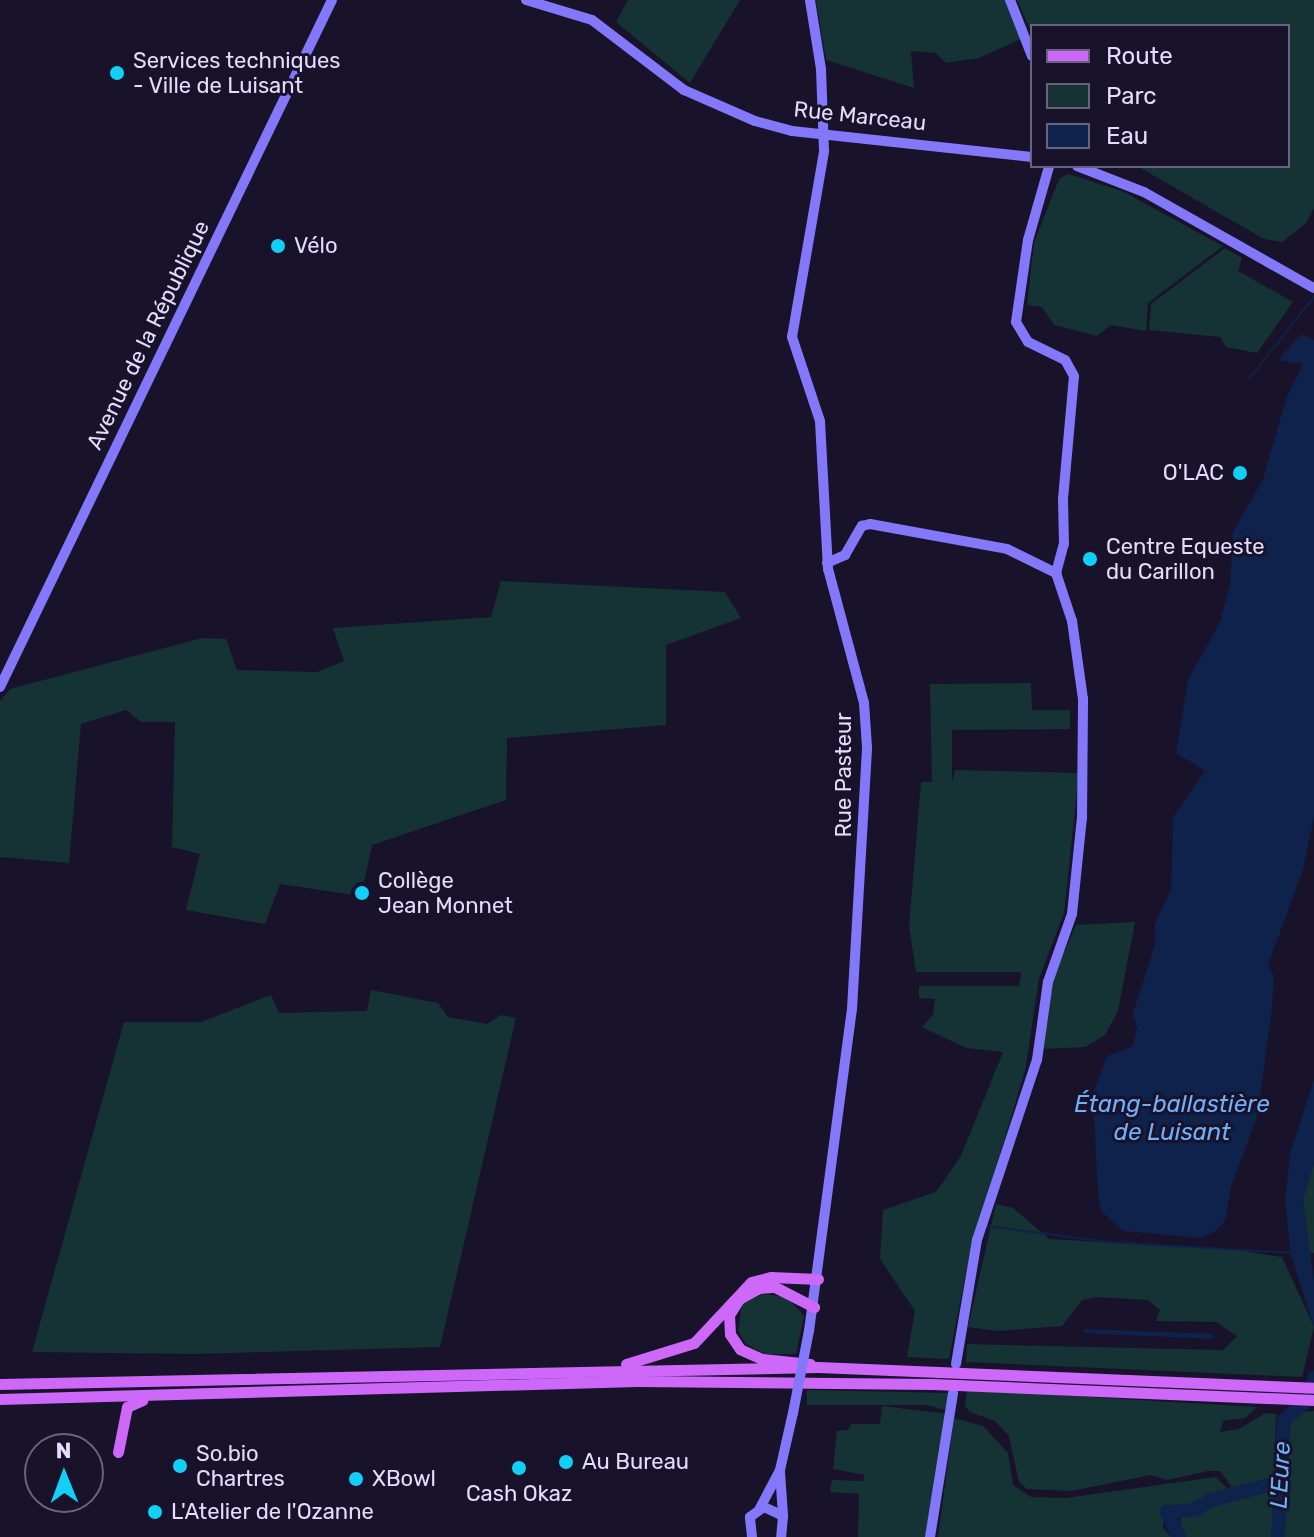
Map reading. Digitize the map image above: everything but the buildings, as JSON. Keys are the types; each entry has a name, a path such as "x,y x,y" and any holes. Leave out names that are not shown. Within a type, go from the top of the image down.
{"main road":[{"path":"603,1368 694,1343 751,1282 771,1277 818,1279"},
{"path":"814,1307 775,1287 759,1288 733,1306 728,1325 740,1349 752,1356 818,1367"},
{"path":"0,1384 603,1368 818,1367 1233,1391 1314,1400"},
{"path":"0,1399 637,1381 1233,1391 1314,1388"},
{"path":"118,1452 127,1407 160,1395"}],"street":[{"name":"Avenue de la République","path":"0,687 332,0"},
{"name":"Rue Marceau","path":"526,0 592,20 701,99 755,121 824,134 1030,157"},
{"name":"Rue Pasteur","path":"780,1470 814,1307 853,997 867,747 864,703 827,563 820,421 792,337 824,134 810,0"},
{"path":"1010,0 1030,51"},
{"path":"956,1364 977,1240 1037,1060 1048,982 1072,914 1086,760 1072,621 1056,573 1064,544 1063,499 1074,376 1065,360 1028,342 1016,322 1028,240 1049,168"},
{"path":"1082,168 1144,192 1314,287"},
{"path":"827,563 845,555 862,526 870,524 992,545 1056,573"},
{"path":"930,1537 953,1393"},
{"path":"751,1536 750,1517 760,1508 780,1470"},
{"path":"780,1470 781,1537"},
{"path":"760,1508 770,1507 783,1516"}],"green space":[{"path":"628,0 740,0 690,83 616,22"},
{"path":"816,0 1009,0 1023,38 979,58 946,63 936,53 911,51 914,88 826,60"},
{"path":"1017,0 1314,0 1314,208 1306,223 1282,242 1264,239 1140,168 1290,168 1290,24 1030,24 1030,29"},
{"path":"1068,174 1122,191 1223,246 1148,303 1146,331 1111,325 1097,336 1054,325 1042,307 1027,305 1034,243 1059,179"},
{"path":"1225,248 1242,258 1238,271 1293,302 1257,353 1226,347 1220,337 1149,330 1151,304"},
{"path":"501,581 725,592 741,618 666,645 666,725 507,738 506,800 372,845 361,896 280,884 265,924 186,910 200,854 172,847 175,722 141,722 126,710 81,724 69,863 0,857 0,701 10,689 202,638 226,639 237,670 317,672 344,661 333,628 491,617"},
{"path":"1031,683 1032,710 1070,710 1070,729 952,730 952,782 955,770 1079,773 1064,913 1039,979 1025,1071 969,1256 949,1359 907,1357 915,1311 880,1259 883,1210 936,1192 961,1156 1003,1052 966,1048 922,1027 933,1015 935,999 919,998 919,986 1019,986 1021,972 916,972 909,927 921,782 932,782 930,684"},
{"path":"1135,922 1118,1011 1105,1035 1085,1047 1042,1049 1051,982 1076,925"},
{"path":"371,990 438,1003 448,1017 487,1024 501,1015 516,1018 440,1347 193,1354 32,1352 124,1022 201,1022 271,995 279,1013 367,1011"},
{"path":"1314,1153 1314,1253 1309,1253 1303,1200"},
{"path":"996,1204 1013,1208 1049,1239 1237,1250 1282,1257 1314,1327 1302,1377 966,1362 967,1344 1223,1350 1237,1336 1216,1322 1156,1321 1160,1310 1148,1300 1097,1297 1082,1300 1062,1326 998,1331 968,1327"},
{"path":"763,1294 787,1297 804,1316 796,1354 765,1354 746,1344 738,1331 742,1304"},
{"path":"807,1390 949,1393 945,1410 927,1405 807,1405"},
{"path":"967,1390 1257,1407 1245,1418 1223,1421 1220,1432 1239,1429 1265,1413 1276,1414 1272,1537 1184,1537 1180,1519 1185,1511 1165,1505 1163,1528 1172,1537 938,1537 954,1418 983,1426 1008,1453 1013,1485 1031,1497 1065,1498 1216,1477 1227,1488 1232,1487 1220,1471 1208,1471 1167,1480 1150,1475 1072,1491 1027,1489 1019,1482 1009,1436 995,1421 970,1412 965,1406"},
{"path":"882,1406 948,1414 925,1537 858,1537 859,1494 830,1492 832,1480 863,1481 865,1475 833,1469 837,1431 848,1430 851,1424 880,1424"},
{"path":"1314,1411 1314,1537 1282,1537 1287,1421 1298,1412"}],"water":[{"name":"Étang-ballastière de Luisant","path":"1301,334 1314,340 1314,817 1303,870 1268,965 1274,976 1272,1007 1258,1114 1231,1187 1225,1221 1216,1231 1200,1238 1123,1231 1102,1212 1098,1195 1093,1094 1107,1056 1132,1047 1137,1028 1133,1013 1155,945 1155,924 1171,889 1173,817 1205,771 1176,753 1188,680 1220,622 1230,585 1233,532 1263,479 1287,396 1303,364 1278,360"},
{"path":"1314,1079 1314,1164 1303,1200 1314,1280 1314,1328 1291,1255 1285,1201 1290,1154"},
{"path":"1084,1329 1213,1334 1213,1339 1083,1333"}],"waterway":[{"path":"1249,379 1314,297"},
{"path":"987,1226 1107,1242 1290,1253"},
{"name":"L'Eure","path":"1278,1537 1284,1420 1313,1395 1314,1378"},
{"path":"1179,1537 1167,1512 1194,1510 1211,1500 1280,1482"}],"place":[{"name":"Services techniques - Ville de Luisant","path":"117,73"},
{"name":"Vélo","path":"278,246"},
{"name":"O'LAC","path":"1240,473"},
{"name":"Centre Equeste du Carillon","path":"1090,559"},
{"name":"Collège Jean Monnet","path":"362,893"},
{"name":"Au Bureau","path":"566,1462"},
{"name":"So.bio Chartres","path":"180,1466"},
{"name":"Cash Okaz","path":"519,1468"},
{"name":"XBowl","path":"356,1479"},
{"name":"L'Atelier de l'Ozanne","path":"155,1512"}]}
